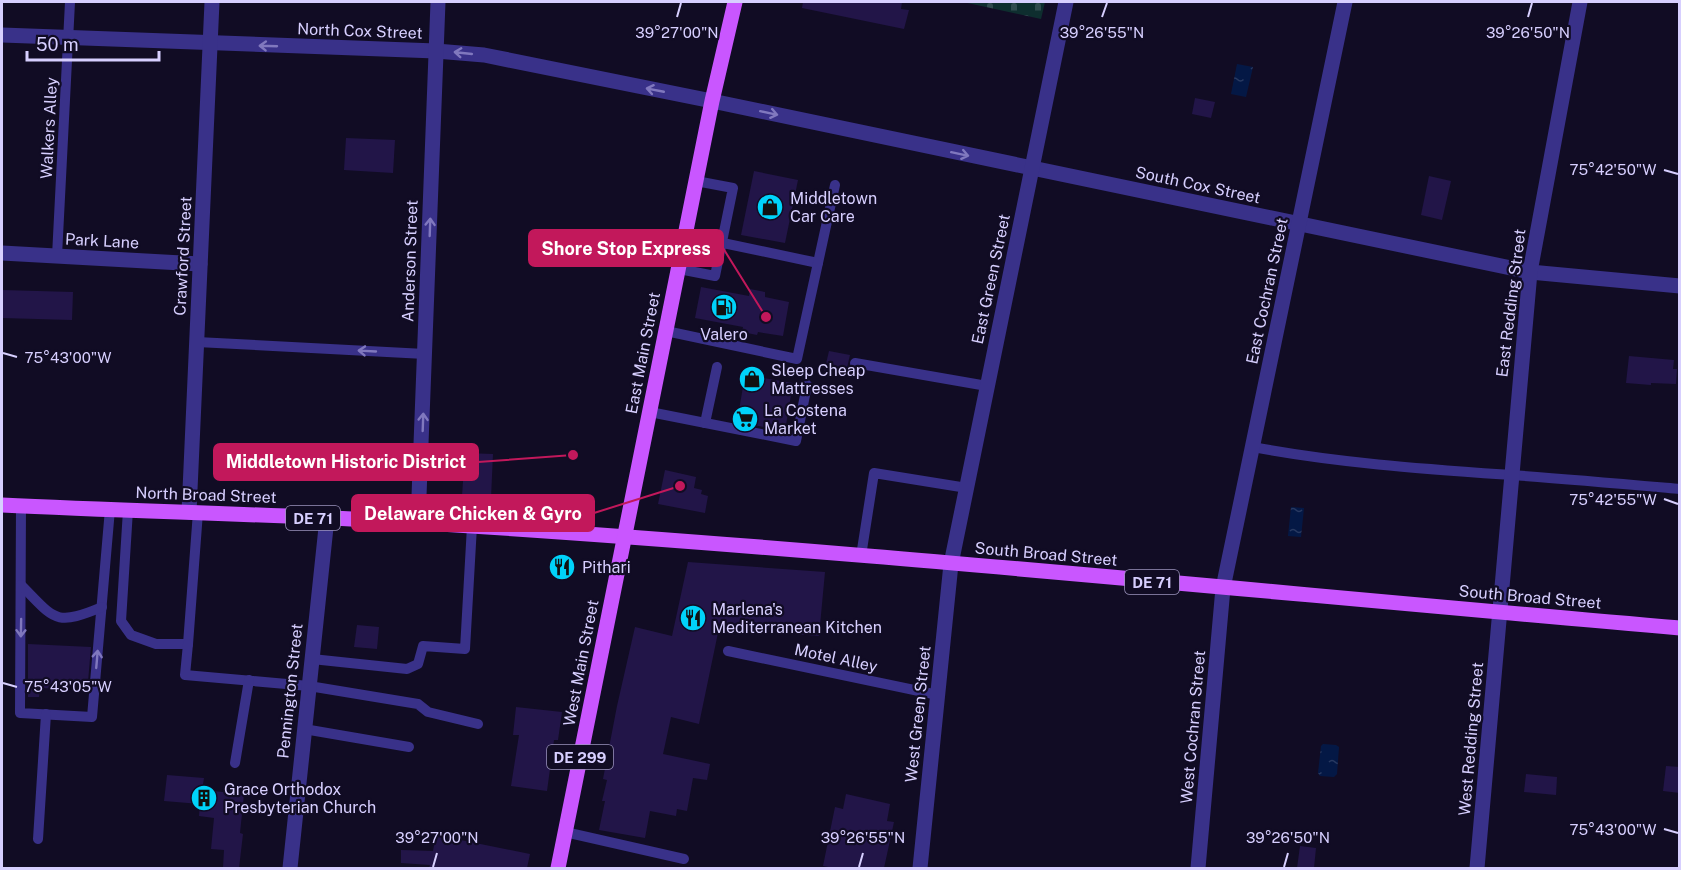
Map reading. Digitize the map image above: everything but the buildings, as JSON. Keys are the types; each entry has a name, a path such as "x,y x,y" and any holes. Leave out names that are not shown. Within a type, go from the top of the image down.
{"main road":[{"name":"East Main Street","path":"625,536 712,101 735,2"},
{"name":"North Broad Street","path":"2,505 418,522 625,536"},
{"name":"South Broad Street","path":"625,536 1680,628"},
{"name":"West Main Street","path":"558,868 625,536"}],"street":[{"name":"Crawford Street","path":"193,512 196,342 212,2"},
{"name":"Anderson Street","path":"418,522 438,2"},
{"name":"East Green Street","path":"951,564 1066,2"},
{"name":"East Cochran Street","path":"1223,588 1345,2"},
{"name":"East Redding Street","path":"1500,612 1530,272 1580,2"},
{"name":"North Cox Street","path":"2,35 436,51 483,55 712,101"},
{"name":"South Cox Street","path":"712,101 1530,272 1680,286"},
{"name":"Park Lane","path":"2,253 200,264"},
{"name":"Pennington Street","path":"290,868 327,518"},
{"name":"West Green Street","path":"920,868 951,564"},
{"name":"West Cochran Street","path":"1198,868 1223,588"},
{"name":"West Redding Street","path":"1477,868 1500,612"}],"lane":[{"name":"Walkers Alley","path":"57,256 70,2"},
{"path":"678,269 715,276 722,243 733,188 696,181"},
{"path":"666,331 797,358 835,185"},
{"path":"685,235 818,263"},
{"path":"196,342 425,354"},
{"path":"855,363 987,386"},
{"path":"705,423 717,367"},
{"path":"650,412 796,441 807,385"},
{"path":"1253,447 1435,470 1680,489"},
{"path":"861,556 874,473 967,488"},
{"path":"21,506 20,713 92,717 111,509"},
{"path":"128,510 121,621 131,635 156,644 188,644"},
{"path":"193,512 185,675 309,686 418,704 428,712 478,724"},
{"path":"312,659 407,669 418,664 423,646 465,649 472,526"},
{"path":"21,585 51,615 64,619 78,617 102,608"},
{"name":"Motel Alley","path":"728,651 938,694"},
{"path":"235,763 249,680"},
{"path":"38,838 46,714"},
{"path":"304,729 409,747"},
{"path":"565,832 684,859"}],"green space":[{"path":"963,2 1045,2 1041,19"}],"water":[{"path":"1237,64 1253,67 1246,97 1231,94"},
{"path":"1291,507 1304,508 1301,537 1288,536"},
{"path":"1323,744 1339,747 1337,774 1334,777 1320,776 1318,773"}],"place":[{"name":"Middletown Car Care","path":"770,207"},
{"name":"Valero","path":"724,307"},
{"name":"Shore Stop Express","path":"766,317"},
{"name":"Sleep Cheap Mattresses","path":"752,379"},
{"name":"La Costena Market","path":"745,419"},
{"name":"Middletown Historic District","path":"573,455"},
{"name":"Delaware Chicken & Gyro","path":"680,486"},
{"name":"Pithari","path":"562,567"},
{"name":"Marlena's Mediterranean Kitchen","path":"693,618"},
{"name":"Grace Orthodox Presbyterian Church","path":"204,798"}]}
